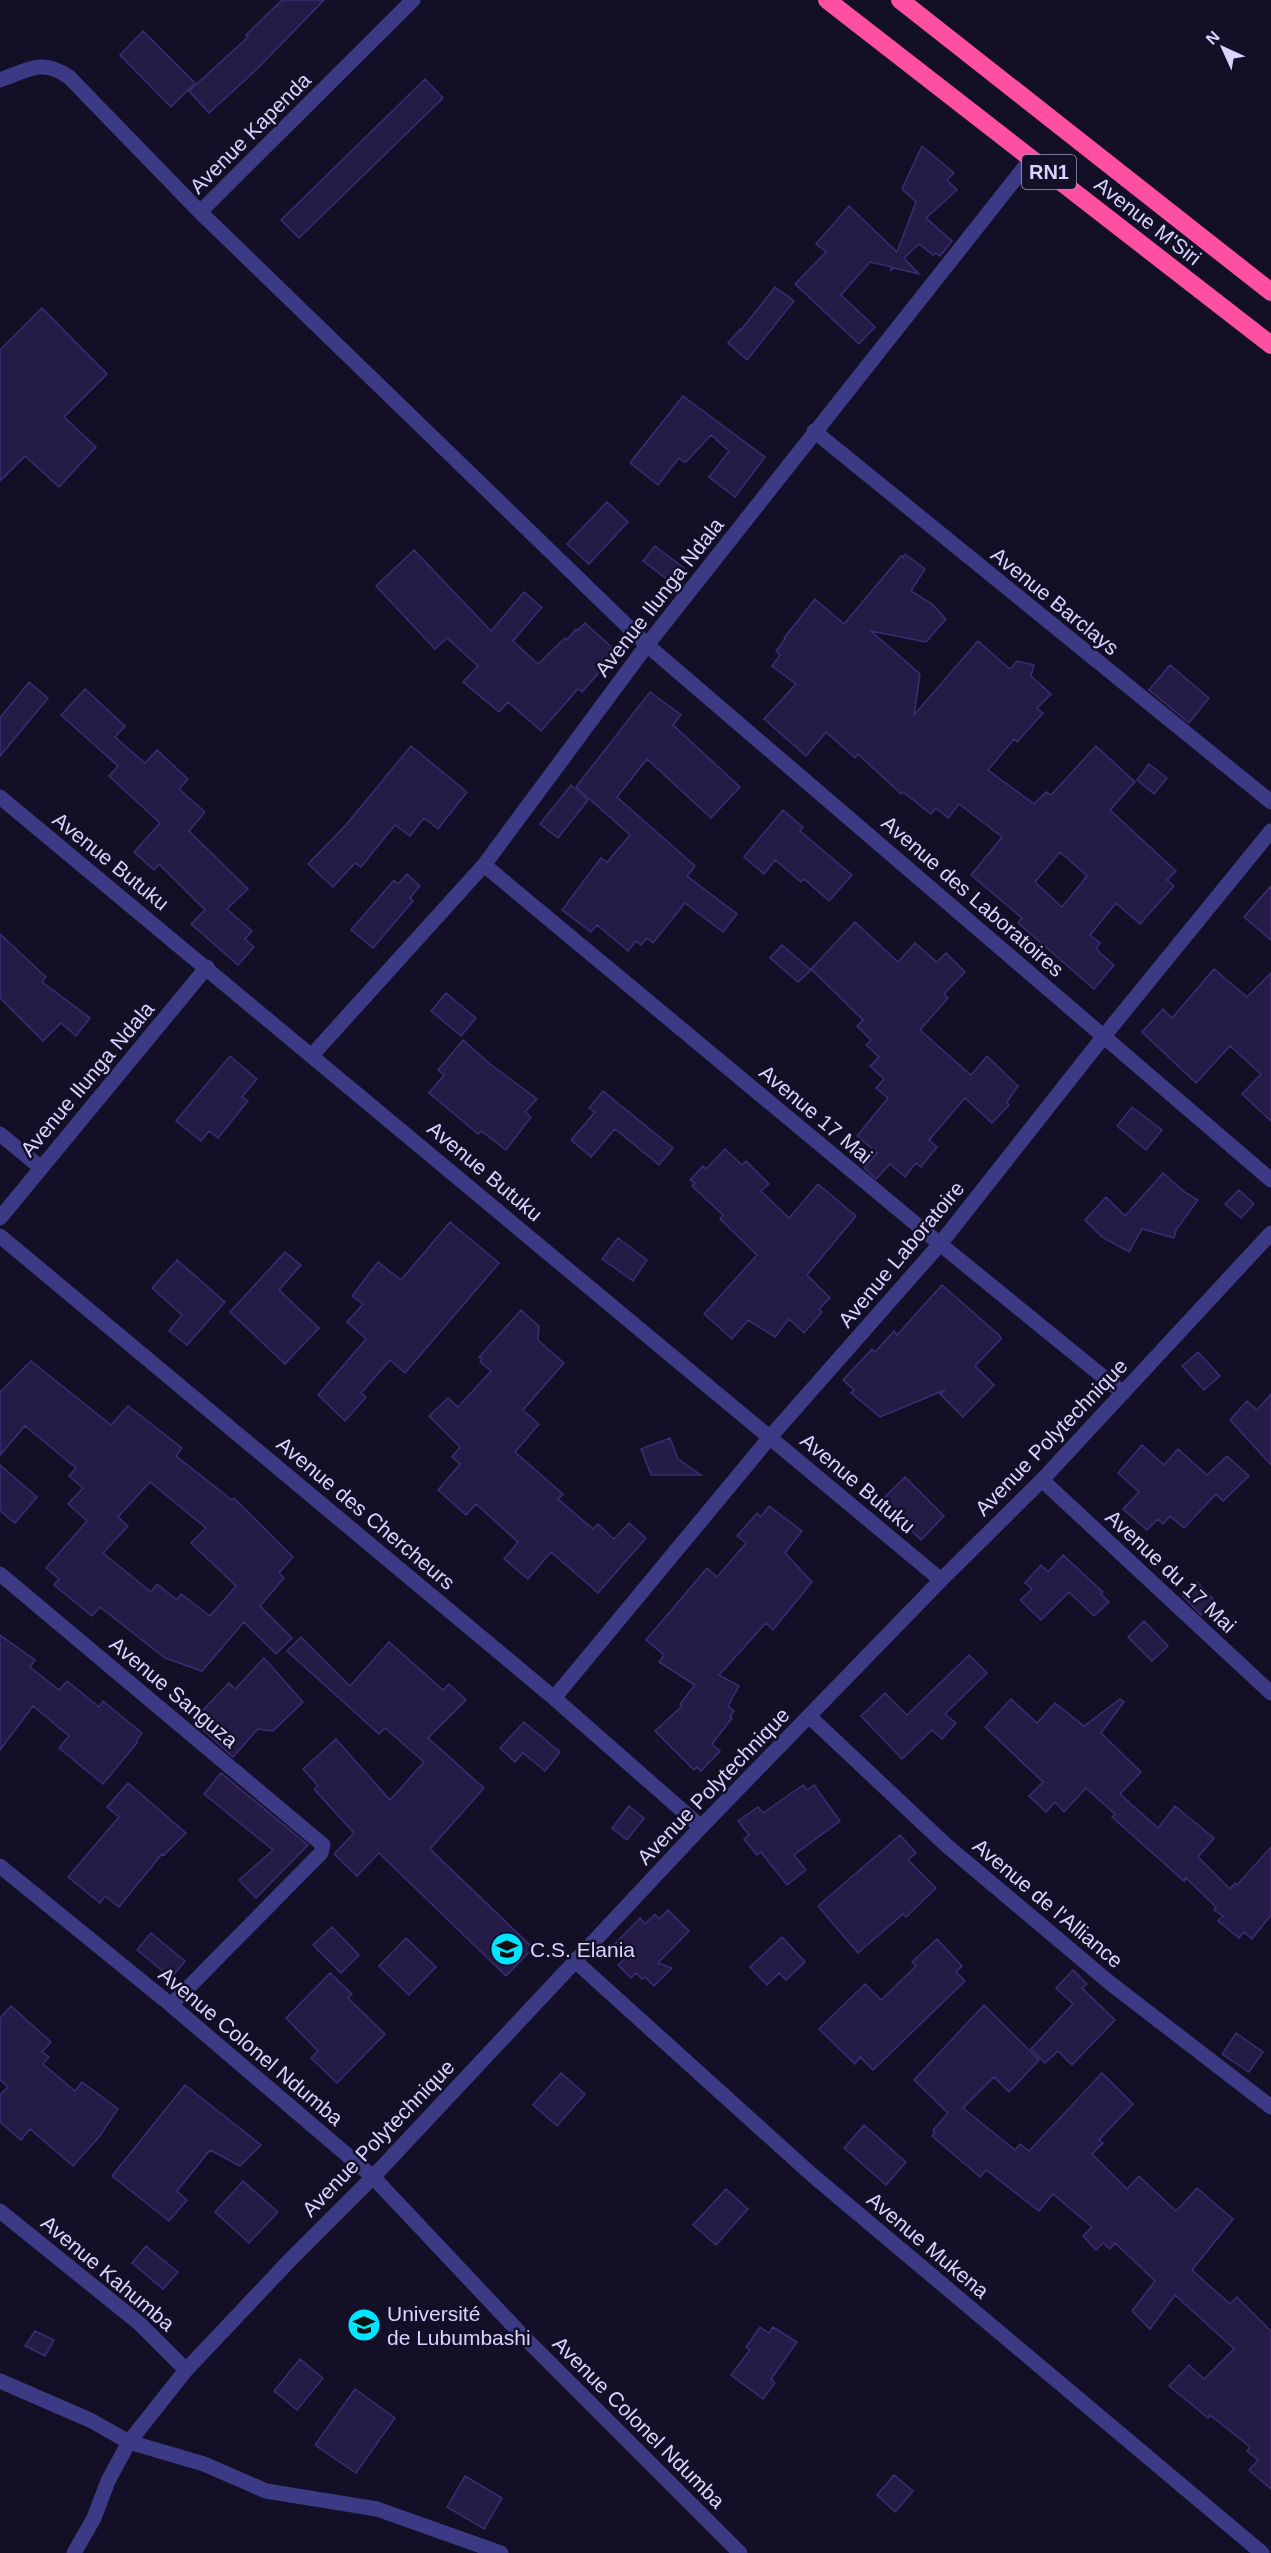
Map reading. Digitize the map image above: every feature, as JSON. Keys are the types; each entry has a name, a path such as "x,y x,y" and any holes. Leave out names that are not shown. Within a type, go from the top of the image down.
{"highway":[{"name":"Avenue M'Siri","path":"827,0 1271,345"},
{"name":"Avenue M'Siri","path":"900,0 1271,292"}],"street":[{"name":"Avenue Kapenda","path":"0,80 41,65 57,68 69,77 200,212 413,0"},
{"name":"Avenue Ilunga Ndala","path":"313,1054 484,865 647,645 1031,159"},
{"name":"Avenue des Laboratoires","path":"200,212 647,645 1271,1180"},
{"name":"Avenue Barclays","path":"814,431 1271,802"},
{"name":"Avenue Butuku","path":"0,796 313,1054 941,1580"},
{"name":"Avenue Laboratoire","path":"554,1698 771,1436 940,1244 1104,1036 1271,831"},
{"name":"Avenue 17 Mai","path":"484,865 1123,1393"},
{"name":"Avenue Ilunga Ndala","path":"0,1218 207,967"},
{"path":"0,1134 40,1168"},
{"name":"Avenue des Chercheurs","path":"0,1236 554,1698 701,1827"},
{"name":"Avenue Polytechnique","path":"74,2553 94,2518 108,2481 129,2442 186,2370 290,2260 373,2177 701,1827 941,1580 1042,1480 1268,1241"},
{"name":"Avenue du 17 Mai","path":"1042,1480 1271,1693"},
{"name":"Avenue Sanguza","path":"0,1574 323,1845 321,1853 171,2005"},
{"name":"Avenue de l'Alliance","path":"810,1717 955,1852 1110,1983 1271,2107"},
{"name":"Avenue Colonel Ndumba","path":"0,1866 171,2005 373,2177 520,2333 740,2553"},
{"name":"Avenue Mukena","path":"574,1960 811,2174 1262,2553"},
{"name":"Avenue Kahumba","path":"0,2211 140,2324 186,2370"},
{"path":"0,2381 90,2420 129,2442 204,2464 266,2491 376,2509 501,2553"}],"building":[{"path":"282,0 324,0 257,69 209,113 189,91 248,37 246,35"},
{"path":"143,31 195,83 171,107 120,55"},
{"path":"425,79 443,98 299,238 281,220"},
{"path":"922,146 954,173 947,180 957,190 926,218 952,241 940,256 935,253 933,255 919,244 904,258 919,274 894,268 890,271 892,267 870,262 841,295 875,327 859,344 795,284 826,252 816,244 849,206 897,252 916,202 902,189"},
{"path":"775,287 794,301 747,360 728,343"},
{"path":"42,308 107,374 64,417 96,447 59,487 25,456 0,481 0,350"},
{"path":"683,396 765,457 735,497 709,477 729,451 711,435 687,461 684,462 679,458 658,485 630,463"},
{"path":"607,502 628,522 589,564 567,544"},
{"path":"655,546 684,568 672,583 643,561"},
{"path":"414,550 491,631 524,592 542,607 513,641 538,664 565,638 567,640 576,629 578,630 585,623 617,652 582,692 578,689 541,731 508,702 499,712 463,682 478,666 447,638 435,649 376,586"},
{"path":"905,554 925,569 911,591 932,604 946,619 926,642 871,631 920,674 914,715 978,641 1010,669 1017,661 1034,665 1031,676 1051,694 1037,708 1043,713 1017,742 1014,739 988,770 1034,804 1046,792 1051,795 1096,746 1135,782 1110,810 1176,871 1167,880 1174,886 1140,924 1116,903 1090,935 1100,943 1096,949 1114,965 1094,989 1018,923 1022,918 971,875 1002,837 959,804 948,818 936,808 931,814 903,792 901,794 858,754 855,758 826,732 806,756 764,719 796,684 772,666 780,655 776,651 784,638 815,599 844,624 901,556","holes":["1060,852 1087,876 1062,907 1035,882"]},
{"path":"1170,665 1209,698 1189,723 1149,690"},
{"path":"29,682 48,698 0,756 0,718"},
{"path":"85,689 125,726 115,737 145,763 157,750 188,779 179,789 205,812 189,831 248,889 227,909 252,931 245,939 254,947 238,965 191,924 205,910 159,864 154,870 134,852 160,823 109,776 118,766 61,715"},
{"path":"650,692 681,715 673,725 740,787 711,818 647,759 617,797 695,866 687,876 737,914 723,932 685,903 653,943 647,938 641,945 636,941 628,951 597,925 591,932 562,910 601,858 607,862 630,835 576,787"},
{"path":"411,746 467,792 438,829 424,818 410,836 395,825 361,867 355,863 333,887 308,864 346,825"},
{"path":"1149,764 1167,778 1154,794 1137,780"},
{"path":"571,785 588,800 558,838 540,824"},
{"path":"783,810 803,827 800,831 852,875 829,901 804,879 801,882 775,860 764,874 744,857"},
{"path":"407,874 420,886 410,898 413,901 373,948 351,930 394,880 398,884"},
{"path":"1271,886 1271,940 1244,917"},
{"path":"855,922 898,962 915,943 937,962 946,953 965,972 944,994 948,998 920,1030 971,1075 987,1056 1018,1086 1007,1102 1009,1105 992,1123 965,1098 929,1140 937,1147 921,1167 916,1163 905,1177 890,1164 876,1179 864,1168 877,1153 857,1136 888,1098 876,1088 884,1079 870,1066 879,1057 866,1045 871,1040 857,1026 863,1020 811,969"},
{"path":"0,934 46,977 42,982 90,1018 76,1036 61,1023 43,1041 0,998"},
{"path":"782,945 811,970 798,982 770,958"},
{"path":"1214,969 1247,997 1271,973 1271,1121 1242,1094 1261,1074 1230,1046 1196,1083 1142,1032 1163,1009 1172,1018"},
{"path":"446,993 476,1018 461,1036 431,1011"},
{"path":"463,1040 490,1064 537,1099 525,1112 531,1117 506,1150 481,1131 478,1134 429,1093 444,1075 438,1070"},
{"path":"230,1056 257,1079 242,1097 248,1101 218,1138 209,1131 201,1141 176,1121"},
{"path":"603,1091 673,1148 659,1165 615,1129 591,1157 571,1140 595,1112 589,1108"},
{"path":"1132,1107 1162,1130 1146,1150 1117,1126"},
{"path":"725,1149 742,1165 746,1161 769,1184 761,1191 789,1218 818,1184 856,1216 807,1275 830,1298 819,1309 822,1312 804,1333 789,1319 775,1337 748,1320 732,1339 704,1314 757,1255 720,1219 723,1215 692,1186 695,1183 690,1180 703,1166 706,1169"},
{"path":"1163,1173 1198,1200 1176,1230 1174,1238 1142,1229 1129,1252 1102,1237 1085,1220 1106,1197 1125,1216"},
{"path":"1239,1190 1254,1204 1241,1218 1225,1204"},
{"path":"450,1222 499,1263 405,1373 390,1360 361,1393 366,1397 345,1421 318,1395 366,1339 347,1322 363,1304 352,1296 378,1262 401,1280"},
{"path":"618,1238 647,1260 633,1281 602,1259"},
{"path":"285,1252 301,1265 279,1290 319,1328 285,1364 230,1312"},
{"path":"177,1260 225,1302 187,1345 169,1331 182,1315 152,1288"},
{"path":"942,1285 1000,1336 1001,1339 975,1366 994,1385 963,1417 940,1394 945,1390 880,1417 851,1393 854,1390 843,1380 872,1349 875,1352 894,1331 897,1335"},
{"path":"521,1310 539,1326 538,1340 564,1363 523,1410 539,1424 515,1452 563,1494 558,1499 593,1529 598,1524 614,1539 629,1523 646,1538 598,1593 551,1552 528,1579 504,1559 518,1542 476,1504 466,1515 438,1490 460,1464 452,1457 460,1447 429,1416 448,1398 458,1407 491,1371 480,1362 482,1359 479,1357"},
{"path":"1198,1352 1220,1376 1204,1390 1182,1366"},
{"path":"31,1361 111,1425 128,1406 182,1448 176,1456 232,1500 234,1498 293,1557 279,1573 284,1578 260,1606 292,1638 276,1654 244,1622 202,1671 165,1658 100,1607 92,1616 54,1585 59,1579 46,1568 87,1521 68,1504 83,1488 69,1476 76,1468 25,1426 0,1455 0,1392","holes":["150,1482 206,1528 191,1543 236,1586 210,1616 181,1594 177,1600 157,1584 151,1592 103,1553 128,1526 118,1517"]},
{"path":"1271,1394 1271,1465 1230,1420 1247,1401 1257,1410"},
{"path":"670,1438 678,1459 701,1475 651,1475 641,1449"},
{"path":"1142,1445 1164,1465 1178,1449 1207,1475 1227,1456 1249,1476 1223,1501 1216,1494 1184,1528 1170,1516 1163,1524 1158,1519 1147,1530 1123,1509 1139,1492 1118,1473"},
{"path":"0,1465 37,1497 15,1523 0,1511"},
{"path":"905,1477 944,1516 921,1540 881,1501"},
{"path":"769,1506 802,1531 785,1553 812,1582 773,1630 766,1623 719,1675 739,1686 728,1706 734,1711 730,1716 732,1718 712,1744 720,1751 701,1771 697,1767 694,1770 655,1731 682,1706 680,1704 695,1685 659,1662 664,1655 646,1640 707,1568 717,1577 746,1543 737,1536 757,1513 761,1517"},
{"path":"1063,1555 1103,1592 1101,1594 1109,1602 1094,1616 1069,1592 1041,1620 1020,1600 1032,1589 1025,1583 1041,1565 1048,1572"},
{"path":"1197,1582 1215,1601 1201,1615 1183,1596"},
{"path":"1144,1621 1168,1646 1152,1661 1128,1637"},
{"path":"0,1635 35,1660 30,1667 59,1690 67,1681 99,1707 103,1701 142,1733 137,1743 103,1784 59,1748 69,1736 33,1706 0,1750"},
{"path":"301,1637 350,1686 389,1642 443,1690 449,1684 466,1700 428,1738 484,1788 430,1849 533,1948 506,1976 379,1853 357,1876 334,1854 354,1833 314,1789 318,1786 303,1769 336,1739 390,1800 424,1762 385,1728 379,1734 287,1651"},
{"path":"969,1655 987,1673 945,1714 956,1723 942,1739 932,1730 902,1759 861,1716 885,1693 907,1715"},
{"path":"264,1658 303,1702 273,1731 258,1729 233,1757 202,1729 210,1722 201,1712 229,1683 235,1689"},
{"path":"1011,1699 1037,1723 1055,1703 1084,1726 1120,1699 1124,1702 1101,1733 1141,1772 1120,1794 1158,1828 1175,1806 1214,1838 1198,1857 1230,1889 1235,1883 1237,1885 1271,1847 1271,1915 1252,1939 1244,1932 1239,1938 1218,1921 1223,1916 1214,1910 1216,1907 1186,1878 1184,1881 1112,1817 1115,1814 1086,1788 1064,1812 1055,1802 1046,1812 1029,1796 1043,1782 985,1727"},
{"path":"524,1722 560,1752 545,1771 523,1753 515,1762 500,1748"},
{"path":"221,1773 308,1845 256,1898 239,1880 273,1850 204,1794"},
{"path":"128,1783 186,1833 164,1855 162,1854 119,1907 105,1896 100,1903 68,1877 119,1817 107,1807"},
{"path":"803,1785 807,1790 814,1785 840,1821 794,1855 806,1870 787,1885 761,1852 757,1855 744,1839 749,1835 738,1821 758,1807 763,1813"},
{"path":"629,1806 644,1818 627,1840 612,1828"},
{"path":"900,1835 916,1853 908,1860 936,1888 906,1917 903,1914 858,1953 818,1906"},
{"path":"668,1910 689,1931 658,1963 672,1968 654,1986 645,1977 642,1979 636,1973 631,1978 618,1965 623,1960 611,1948 640,1918 645,1924 655,1914 659,1919"},
{"path":"332,1927 359,1955 341,1973 313,1945"},
{"path":"151,1933 185,1961 171,1978 137,1950"},
{"path":"782,1937 805,1962 786,1980 779,1973 767,1985 750,1967"},
{"path":"406,1938 436,1967 409,1995 379,1966"},
{"path":"937,1939 962,1966 956,1972 965,1981 873,2070 860,2057 855,2064 819,2029 865,1984 881,2000 916,1966 912,1962"},
{"path":"1073,1970 1087,1984 1082,1988 1115,2020 1072,2065 1058,2051 1045,2063 1031,2049 1073,2004 1056,1988"},
{"path":"330,1973 352,1994 348,1998 385,2034 337,2083 311,2058 318,2051 286,2018"},
{"path":"984,2005 1039,2060 1009,2092 994,2077 963,2108 1015,2150 1020,2144 1029,2151 1102,2073 1133,2104 1099,2140 1103,2143 1092,2154 1127,2189 1139,2176 1176,2211 1197,2188 1233,2219 1192,2270 1230,2304 1237,2297 1271,2331 1271,2489 1249,2470 1258,2460 1247,2451 1250,2447 1210,2415 1208,2418 1169,2386 1189,2365 1204,2379 1234,2349 1175,2295 1150,2329 1132,2311 1155,2281 1115,2243 1110,2249 1103,2243 1096,2250 1083,2236 1092,2227 1053,2194 1039,2211 986,2170 980,2177 932,2136 935,2132 933,2130 948,2113 914,2080"},
{"path":"11,2006 51,2042 42,2052 49,2057 43,2064 75,2091 82,2082 118,2109 99,2137 73,2166 30,2129 21,2140 0,2122 0,2095 8,2087 0,2080 0,2018"},
{"path":"1236,2033 1263,2052 1249,2072 1222,2054"},
{"path":"561,2073 585,2094 557,2126 533,2105"},
{"path":"185,2085 261,2145 240,2166 210,2150 177,2191 187,2200 169,2221 112,2176"},
{"path":"864,2125 906,2162 886,2185 844,2148"},
{"path":"243,2181 278,2212 249,2243 215,2212"},
{"path":"726,2189 748,2209 716,2245 693,2225"},
{"path":"146,2246 178,2272 163,2289 132,2263"},
{"path":"760,2327 769,2333 773,2327 797,2342 771,2379 775,2383 763,2399 731,2375 750,2350 746,2347"},
{"path":"35,2331 54,2340 45,2356 25,2346"},
{"path":"300,2359 323,2378 297,2410 274,2391"},
{"path":"355,2389 395,2418 356,2473 315,2445"},
{"path":"894,2475 913,2491 895,2512 877,2495"},
{"path":"465,2476 502,2498 484,2529 447,2507"}],"place":[{"name":"C.S. Elania","path":"507,1949"},
{"name":"Université de Lubumbashi","path":"364,2325"}]}
